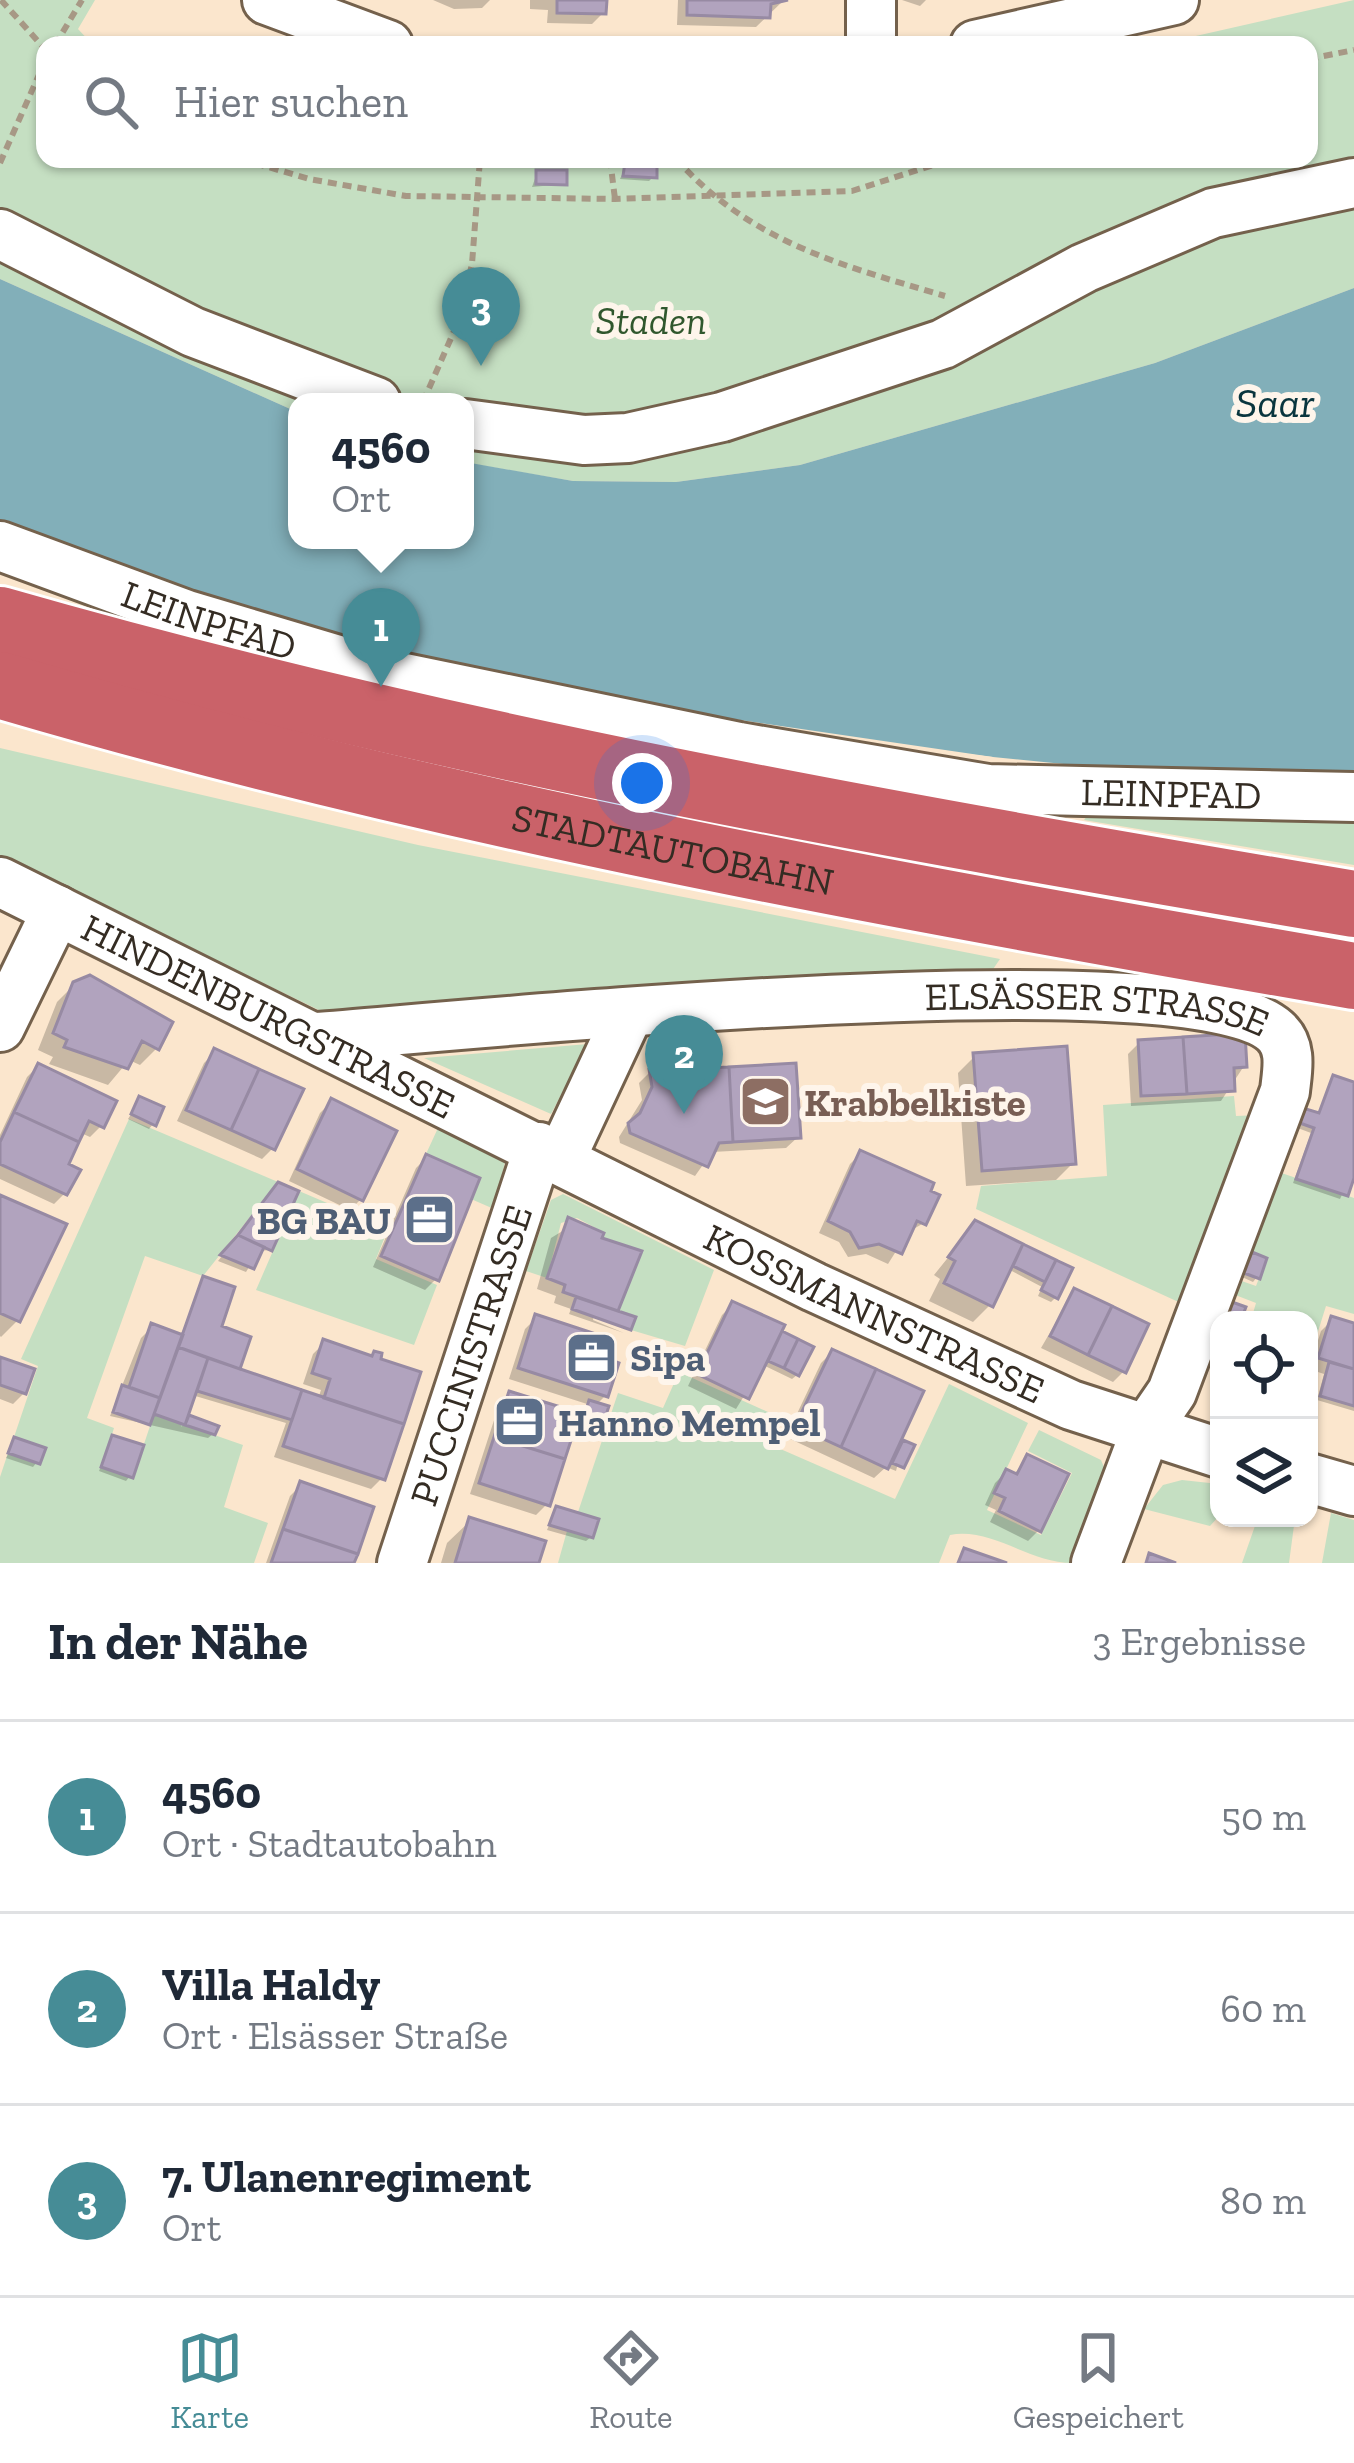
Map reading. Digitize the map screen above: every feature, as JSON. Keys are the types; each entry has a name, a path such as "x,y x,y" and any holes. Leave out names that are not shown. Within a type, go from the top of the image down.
{"highway":[{"path":"0,578 165,642 288,699"},
{"name":"STADTAUTOBAHN","path":"0,620 288,699 709,792 1354,904"},
{"name":"STADTAUTOBAHN","path":"0,685 283,763 682,855 1354,976"},
{"path":"0,725 455,830 537,845 682,855"}],"street":[{"path":"267,0 364,36"},
{"path":"871,0 871,36"},
{"path":"1015,36 1174,0"},
{"path":"474,425 584,440 675,429 880,368 943,344 1164,231 1213,213 1354,183"},
{"path":"0,235 193,332 352,393"},
{"name":"LEINPFAD","path":"0,547 187,615 385,674 621,725 919,771 988,789 1354,797"},
{"name":"HINDENBURGSTRASSE","path":"0,882 550,1152"},
{"path":"0,1027 57,910"},
{"name":"ELSÄSSER STRASSE","path":"316,1037 1008,994 1110,997 1206,1009 1276,1031 1288,1054 1285,1091 1172,1392 1146,1430 1096,1563"},
{"path":"550,1152 628,1015"},
{"name":"KOSSMANNSTRASSE","path":"550,1152 814,1287 1070,1405 1210,1450"},
{"name":"PUCCINISTRASSE","path":"402,1563 492,1330 550,1152"},
{"path":"1318,1481 1354,1491"}],"path":[{"path":"1,0 36,39"},
{"path":"60,36 82,0"},
{"path":"1318,57 1354,50"},
{"path":"0,163 36,80"},
{"path":"0,120 14,126"},
{"path":"272,168 406,196 615,199 853,191 924,168"},
{"path":"427,393 458,320 472,264 479,168"},
{"path":"611,168 615,199"},
{"path":"684,168 711,197 806,255 1000,312"}],"green space":[{"name":"Staden","path":"0,0 95,0 78,29 85,36 36,36 36,168 1318,168 1318,36 1196,36 1354,0 1354,288 1155,363 800,465 676,482 573,481 474,464 474,393 288,393 288,408 0,279"},
{"path":"0,748 418,845 1000,959 987,978 344,1015 321,1011 0,857"},
{"path":"1099,801 1354,809 1354,865 1084,820"},
{"path":"588,1044 551,1114 424,1058"},
{"path":"1234,1096 1236,1116 1260,1115 1185,1305 976,1209 981,1186 1107,1176 1103,1105"},
{"path":"129,1119 278,1182 203,1276 145,1256 87,1418 114,1428 102,1467 133,1477 154,1414 243,1445 224,1507 268,1523 254,1563 0,1563 0,1477 8,1453 45,1448 14,1437 38,1366 21,1359"},
{"path":"438,1128 505,1162 494,1209 471,1199 480,1178 426,1154"},
{"path":"1270,1169 1354,1198 1354,1314 1326,1306 1318,1331 1318,1311 1254,1311 1256,1303 1225,1291 1230,1277 1256,1286 1267,1258 1240,1248"},
{"path":"299,1191 388,1229 376,1259 437,1285 414,1345 256,1290"},
{"path":"563,1194 714,1270 685,1346 631,1330 636,1317 618,1311 641,1251 602,1238 603,1232 577,1218 561,1223 547,1278 526,1271 551,1200"},
{"path":"679,1372 779,1417 769,1444 895,1499 949,1384 1028,1423 987,1510 1041,1535 1072,1473 1028,1451 1039,1430 1101,1460 1106,1472 1072,1563 965,1534 950,1535 939,1563 558,1563 567,1531 594,1538 599,1519 578,1512 618,1393 663,1408"},
{"path":"1182,1480 1210,1483 1210,1526 1144,1509 1163,1485"},
{"path":"1331,1513 1354,1520 1354,1563 1322,1563"},
{"path":"1255,1527 1294,1527 1289,1563 1242,1563"}],"water":[{"name":"Saar","path":"0,279 288,408 288,549 474,549 474,464 573,481 676,482 800,465 1155,363 1354,288 1354,782 1185,776 993,757 494,684 389,662 0,526"}],"pier":[{"path":"855,741 993,757 991,763 854,746"}],"building":[{"path":"557,0 607,0 606,14 557,13"},
{"path":"687,0 788,0 771,4 770,18 687,15"},
{"path":"624,168 657,168 657,178 623,176"},
{"path":"536,170 567,170 567,185 536,184"},
{"path":"90,975 173,1022 159,1050 142,1041 128,1069 64,1047 67,1040 53,1033 73,982"},
{"path":"1245,1033 1247,1067 1234,1068 1235,1091 1187,1094 1183,1037"},
{"path":"1183,1037 1187,1094 1141,1096 1138,1040"},
{"path":"1067,1046 1076,1164 982,1171 973,1053"},
{"path":"214,1048 259,1069 231,1130 186,1110"},
{"path":"666,1061 679,1069 729,1067 733,1142 719,1143 708,1167 630,1133 628,1123 640,1113 652,1087 649,1069"},
{"path":"38,1063 117,1101 104,1128 89,1121 79,1142 14,1112"},
{"name":"Krabbelkiste","path":"796,1063 801,1138 733,1142 729,1067"},
{"path":"259,1069 304,1089 275,1150 231,1130"},
{"path":"1333,1075 1354,1082 1354,1178 1348,1196 1296,1179 1314,1128 1297,1122 1303,1108 1319,1113"},
{"path":"139,1096 164,1107 156,1126 131,1114"},
{"path":"331,1098 397,1131 363,1201 297,1169"},
{"path":"14,1112 79,1142 69,1164 81,1170 67,1195 0,1164 0,1142"},
{"path":"860,1150 934,1183 931,1191 940,1195 926,1225 917,1221 902,1254 879,1244 859,1248 850,1232 828,1221"},
{"path":"426,1154 480,1178 439,1281 381,1256"},
{"path":"278,1182 299,1191 272,1251 238,1235"},
{"path":"0,1195 67,1224 20,1322 0,1313"},
{"path":"568,1217 604,1233 602,1238 642,1251 618,1311 563,1292 565,1285 547,1278"},
{"path":"975,1220 1023,1244 993,1307 944,1283 955,1261 948,1257"},
{"path":"238,1235 264,1247 254,1269 220,1255"},
{"path":"1023,1244 1056,1260 1045,1282 1013,1266"},
{"path":"1252,1252 1267,1258 1260,1279 1244,1273"},
{"path":"1056,1260 1073,1268 1058,1299 1041,1290"},
{"path":"203,1276 235,1287 222,1326 251,1337 240,1369 178,1347"},
{"path":"1074,1288 1112,1306 1088,1355 1050,1336"},
{"path":"576,1297 636,1317 631,1330 572,1309"},
{"path":"732,1301 785,1325 749,1399 697,1374"},
{"path":"1232,1302 1246,1307 1244,1311 1228,1311"},
{"path":"1112,1306 1149,1324 1126,1373 1088,1355"},
{"path":"535,1314 614,1340 608,1359 619,1363 608,1397 518,1368"},
{"path":"1331,1316 1354,1323 1354,1369 1318,1358"},
{"path":"151,1323 183,1335 160,1398 129,1387"},
{"path":"782,1331 798,1339 784,1368 768,1361"},
{"path":"323,1339 372,1356 374,1351 382,1353 381,1359 421,1372 404,1424 324,1398 330,1379 312,1373"},
{"path":"798,1339 814,1347 799,1376 784,1368"},
{"path":"178,1347 208,1358 185,1425 154,1414"},
{"path":"832,1349 876,1369 841,1447 795,1426"},
{"path":"0,1357 35,1369 26,1394 0,1385"},
{"path":"208,1358 302,1390 292,1420 197,1391"},
{"path":"1329,1362 1354,1369 1354,1406 1320,1396"},
{"path":"876,1369 924,1391 888,1469 841,1447"},
{"path":"122,1385 160,1398 150,1425 113,1412"},
{"path":"302,1390 404,1424 385,1480 283,1446"},
{"path":"509,1391 580,1413 565,1459 494,1437"},
{"path":"589,1400 609,1406 603,1424 584,1417"},
{"path":"189,1415 219,1426 215,1435 185,1425"},
{"path":"112,1435 144,1445 133,1478 101,1467"},
{"path":"14,1437 46,1448 40,1464 8,1453"},
{"path":"494,1437 565,1459 550,1506 479,1483"},
{"path":"903,1440 915,1445 904,1468 892,1463"},
{"path":"1027,1454 1069,1474 1041,1532 999,1511 1005,1498 994,1493 1006,1469 1017,1474"},
{"path":"300,1481 374,1507 358,1554 283,1529"},
{"path":"556,1506 599,1519 593,1538 549,1525"},
{"path":"469,1517 546,1541 539,1563 455,1563"},
{"path":"283,1529 358,1554 354,1563 271,1563"},
{"path":"964,1548 1007,1563 958,1563"},
{"path":"1149,1553 1176,1563 1146,1563"}],"place":[{"name":"7. Ulanenregiment","path":"481,366"},
{"name":"4560","path":"381,687"},
{"name":"Krabbelkiste","path":"765,1102"},
{"name":"Villa Haldy","path":"684,1114"},
{"name":"BG BAU","path":"430,1220"},
{"name":"Sipa","path":"591,1357"},
{"name":"Hanno Mempel","path":"519,1422"}]}
